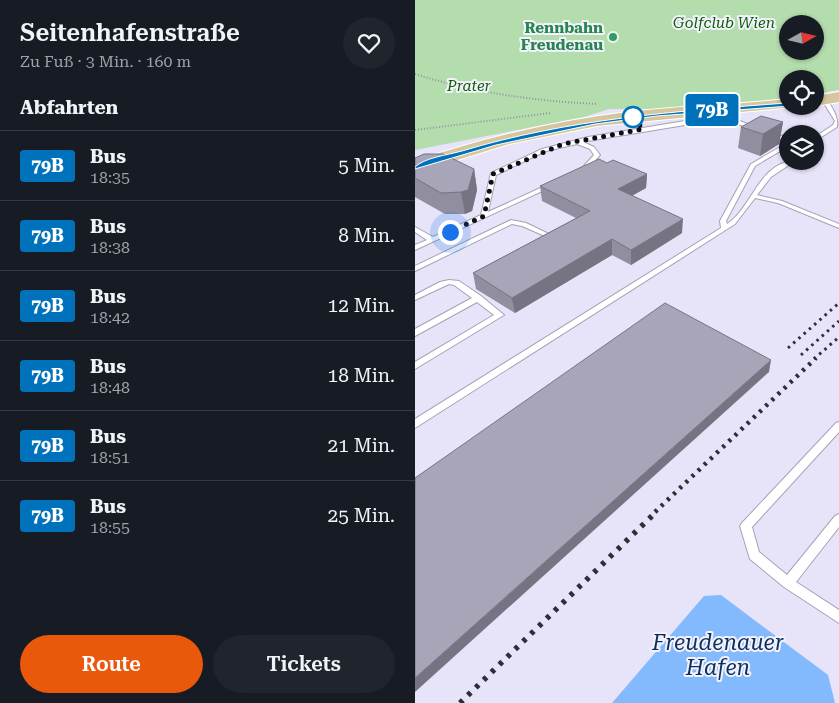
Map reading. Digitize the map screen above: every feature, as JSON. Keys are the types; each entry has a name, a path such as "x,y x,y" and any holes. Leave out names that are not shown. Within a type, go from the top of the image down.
{"main road":[{"path":"415,167 466,151 542,132 595,122 657,114 779,105"}],"lane":[{"path":"824,133 835,126 838,121 826,99"},
{"path":"484,216 493,174 544,150 697,119 715,118 731,119 779,137"},
{"path":"575,174 592,163 597,155 595,150 589,145 577,142"},
{"path":"724,228 723,221 753,165 779,150"},
{"path":"415,171 466,151"},
{"path":"415,424 733,223 743,214 765,180 779,168"},
{"path":"415,248 559,181"},
{"path":"754,196 780,202 839,226"},
{"path":"415,269 511,222 524,224 547,235"},
{"path":"415,229 432,240"},
{"path":"415,298 449,282 456,284 478,298 499,314 499,317 415,366"},
{"path":"415,333 478,298"},
{"path":"839,426 746,526 754,555 788,582 839,617"},
{"path":"788,582 839,519"}],"path":[{"path":"415,74 459,87 510,97 561,103 604,104"}],"green space":[{"name":"Rennbahn Freudenau","path":"415,0 839,0 839,90 824,92 824,70 779,70 779,101 776,102 656,109 609,109 584,117 415,150"}],"water":[{"name":"Freudenauer Hafen","path":"721,595 828,675 835,703 612,703 704,596"}],"building":[{"path":"761,116 783,122 763,134 741,127"},
{"path":"424,154 443,154 474,169 468,190 441,193 415,178 415,158"},
{"path":"599,159 607,163 613,160 647,174 618,189 683,219 631,250 612,239 512,298 473,273 590,211 540,186"},
{"path":"665,303 771,360 415,678 415,478"}],"railway":[{"path":"788,348 839,303"},
{"path":"801,355 839,321"},
{"path":"814,359 839,337"},
{"path":"655,512 816,358"},
{"path":"460,703 657,511"}],"bus line":[{"name":"79B","path":"415,167 443,157 495,143 595,122 657,114 779,106"}],"place":[{"name":"Rennbahn Freudenau","path":"613,37"}],"route":[{"path":"450,232 484,216 493,174 544,150 563,144 643,129 633,117"}],"park label":[{"name":"Golfclub Wien","path":"724,23"},
{"name":"Prater","path":"469,86"}]}
